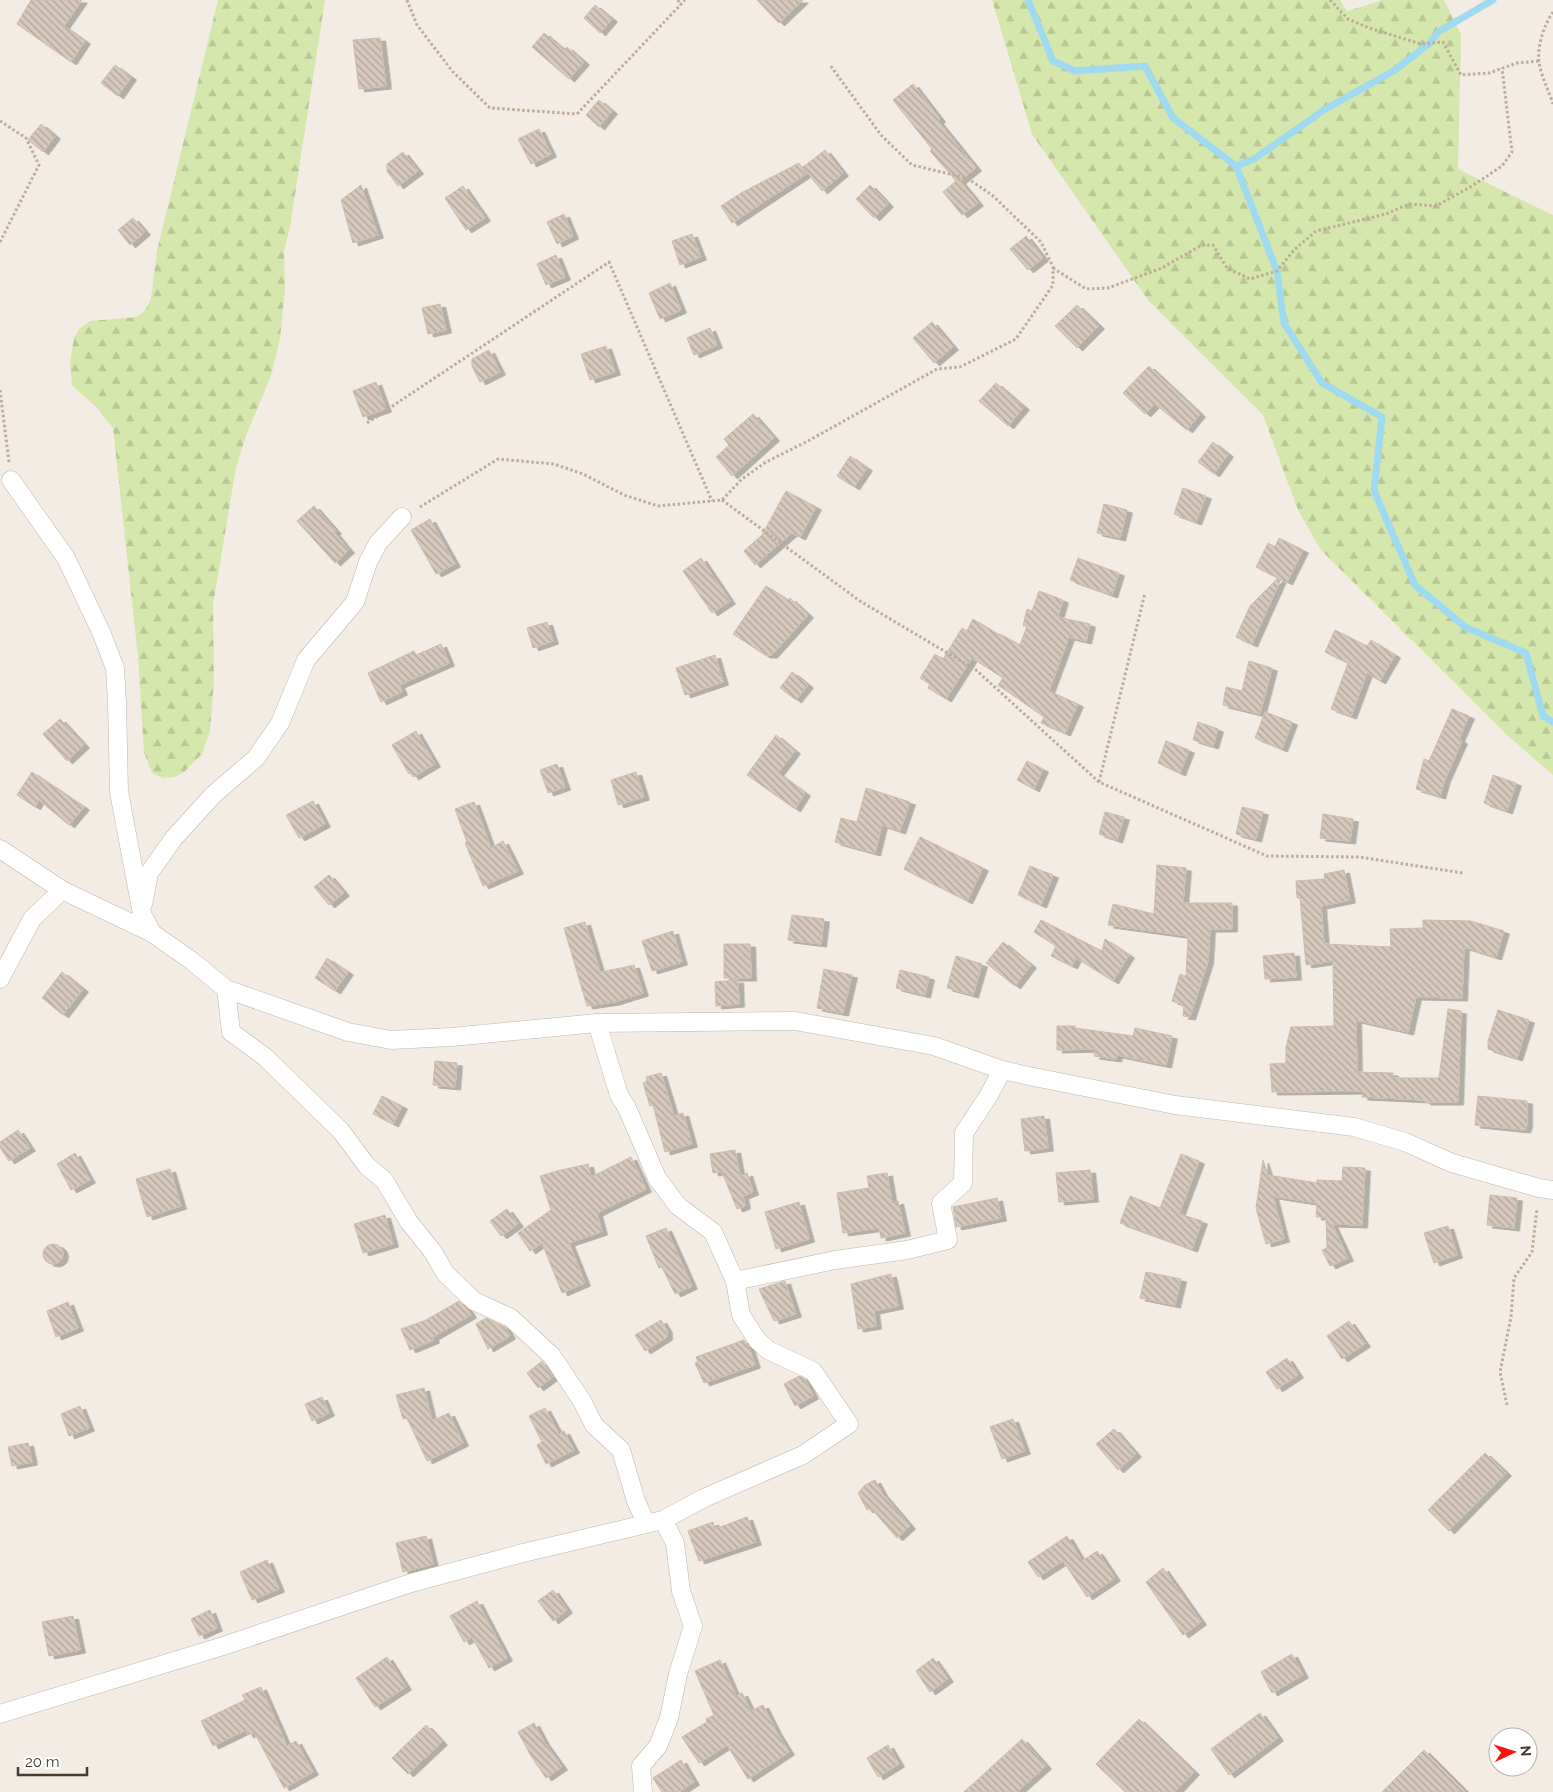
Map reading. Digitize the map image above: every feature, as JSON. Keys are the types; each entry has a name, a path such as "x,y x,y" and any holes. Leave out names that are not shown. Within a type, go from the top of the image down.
{"street":[{"path":"11,480 66,558 101,632 115,668 119,792 142,914 152,933"},
{"path":"142,914 149,873 174,838 213,795 256,758 280,723 306,660 355,602 368,562 378,543 402,518"},
{"path":"0,849 62,890 152,933 192,961 226,989 348,1032 392,1040 452,1037 596,1023 795,1021 934,1046 1002,1070 1175,1105 1354,1127 1405,1142 1452,1163 1546,1189"},
{"path":"0,979 32,919 62,890"},
{"path":"226,989 231,1032 265,1057 341,1131 366,1166 384,1180 409,1222 434,1252 445,1273 474,1301 511,1318 552,1356 582,1401 594,1424 621,1450 636,1501 675,1543 681,1592 693,1626 678,1674 669,1718 658,1746 641,1766 643,1792"},
{"path":"0,1714 220,1647 411,1583 655,1522 704,1498 803,1455 849,1424 812,1371 768,1350 757,1340 741,1315 735,1281 713,1232 678,1206 657,1178 627,1108 619,1095 596,1023"},
{"path":"735,1281 835,1260 907,1250 948,1240 941,1203 963,1183 964,1133 989,1096 1002,1070"}],"path":[{"path":"407,0 418,25 452,72 490,108 577,114 685,0"},
{"path":"678,0 681,5"},
{"path":"1330,0 1348,20 1369,28 1421,44 1443,42 1461,75 1489,74 1517,63 1539,61"},
{"path":"1553,12 1548,19 1541,41 1539,61 1553,104"},
{"path":"402,518 498,459 554,464 583,474 624,495 658,506 722,500 742,479 766,462 937,368 960,367 1016,339 1053,285 1053,267 1041,242 992,195 967,178 912,165 881,135 830,65"},
{"path":"1053,267 1086,289 1108,288 1162,268 1202,245 1213,246 1227,268 1250,279 1277,271 1294,250 1316,231 1386,214 1409,204 1436,206 1472,186 1502,166 1512,152 1502,68"},
{"path":"0,121 26,138 39,165 0,242"},
{"path":"367,423 609,262 712,501"},
{"path":"0,390 11,480"},
{"path":"722,500 860,601 976,670 1099,782 1267,856 1359,857 1463,873"},
{"path":"1099,782 1145,593"},
{"path":"1507,1405 1500,1372 1512,1317 1514,1278 1532,1252 1546,1189"}],"green space":[{"path":"218,0 325,0 290,227 284,251 285,288 280,339 271,376 247,433 236,467 213,605 214,681 210,731 202,754 185,771 175,777 163,778 152,773 144,752 138,657 113,428 98,409 72,385 70,362 74,338 80,328 90,321 137,317 146,309 151,298 157,251"},
{"path":"992,0 1340,0 1347,11 1383,0 1444,0 1461,35 1458,169 1553,215 1553,775 1507,735 1321,550 1298,510 1263,415 1148,300 1032,134"}],"building":[{"path":"31,0 82,0 64,26 85,41 71,62 17,24"},
{"path":"757,0 803,0 779,23"},
{"path":"595,5 612,19 600,33 584,18"},
{"path":"544,33 564,50 567,47 584,62 569,79 532,47"},
{"path":"380,38 386,86 359,89 353,40"},
{"path":"115,65 131,77 118,96 101,83"},
{"path":"913,84 940,119 938,121 976,168 960,181 978,203 962,215 943,192 956,181 930,151 932,149 893,100"},
{"path":"599,100 612,111 599,127 586,115"},
{"path":"41,124 55,136 43,152 28,140"},
{"path":"539,129 551,154 531,164 518,139"},
{"path":"825,150 843,173 822,191 803,167"},
{"path":"403,152 418,171 398,186 387,171 387,164"},
{"path":"799,163 806,174 732,223 721,206 741,193"},
{"path":"361,185 378,235 353,243 341,200"},
{"path":"870,185 888,204 874,218 856,199"},
{"path":"463,186 485,218 466,230 445,198"},
{"path":"564,214 573,236 557,244 547,222"},
{"path":"133,218 145,232 130,245 118,230"},
{"path":"692,234 701,257 680,265 672,241"},
{"path":"1026,236 1043,258 1028,270 1010,249"},
{"path":"556,255 565,277 546,285 537,264"},
{"path":"670,283 681,310 660,319 649,293"},
{"path":"440,304 446,330 428,334 422,308"},
{"path":"1077,305 1099,326 1077,348 1055,326"},
{"path":"932,322 953,347 934,363 913,338"},
{"path":"710,328 717,345 694,355 687,338"},
{"path":"606,346 615,372 590,380 581,354"},
{"path":"489,350 500,372 480,382 472,366 472,359"},
{"path":"1149,366 1200,414 1187,430 1155,404 1145,414 1123,393"},
{"path":"376,382 386,409 363,417 353,391"},
{"path":"996,383 1024,407 1008,426 979,401"},
{"path":"753,414 774,438 732,476 716,457 729,445 724,439"},
{"path":"1213,442 1228,454 1214,474 1198,462"},
{"path":"850,456 867,468 854,487 837,476"},
{"path":"1183,488 1206,496 1196,522 1174,514"},
{"path":"786,491 816,507 800,537 792,533 755,565 744,551 762,535"},
{"path":"1104,504 1127,510 1120,538 1097,533"},
{"path":"314,506 336,531 334,532 349,550 335,563 297,521"},
{"path":"430,519 455,564 436,574 411,530"},
{"path":"1279,538 1303,550 1287,582 1281,579 1252,644 1236,637 1250,606 1278,578 1256,567 1268,543 1275,547"},
{"path":"701,558 730,601 712,613 683,571"},
{"path":"1078,558 1119,573 1112,595 1070,580"},
{"path":"766,586 788,600 790,598 808,615 772,655 765,655 733,634"},
{"path":"1039,591 1063,600 1058,617 1090,624 1086,641 1069,637 1049,691 1078,704 1065,733 1041,723 1044,717 998,685 1003,678 972,658 946,699 928,688 930,684 920,678 935,654 943,659 962,628 967,631 973,619 1020,645 1027,626 1023,626 1027,609 1032,611"},
{"path":"547,622 553,641 533,648 527,628"},
{"path":"1335,630 1367,646 1371,640 1395,655 1380,681 1367,673 1351,716 1331,709 1348,663 1325,652"},
{"path":"441,644 449,663 399,685 402,692 381,702 368,673 414,651 416,655"},
{"path":"715,655 723,682 685,695 676,668"},
{"path":"1249,661 1272,668 1260,714 1223,705 1226,687 1242,691"},
{"path":"792,672 808,685 796,700 780,688"},
{"path":"1452,709 1469,716 1459,739 1462,741 1445,779 1440,796 1416,789 1424,759 1429,761"},
{"path":"1265,712 1292,722 1282,749 1255,738"},
{"path":"60,719 84,745 67,761 43,734"},
{"path":"1198,722 1218,729 1213,746 1193,740"},
{"path":"416,731 435,764 413,777 411,773 409,774 392,745"},
{"path":"776,735 795,751 778,773 805,793 795,809 747,775"},
{"path":"1166,741 1189,750 1180,773 1158,763"},
{"path":"1027,761 1043,769 1034,789 1017,780"},
{"path":"557,764 565,787 548,793 540,770"},
{"path":"32,772 84,807 69,825 39,800 35,807 17,795"},
{"path":"636,772 644,797 618,805 611,780"},
{"path":"1493,775 1516,783 1507,811 1484,803"},
{"path":"866,788 910,802 900,831 882,825 875,853 835,842 841,818 857,822"},
{"path":"313,801 325,824 299,838 286,815"},
{"path":"474,802 491,848 503,841 518,871 483,886 465,843 467,842 455,809"},
{"path":"1242,807 1263,812 1256,839 1236,834"},
{"path":"1105,812 1124,817 1117,840 1099,834"},
{"path":"1323,814 1353,819 1350,841 1320,838"},
{"path":"920,837 983,868 967,901 904,869"},
{"path":"1157,865 1186,868 1183,903 1232,903 1232,929 1210,929 1208,961 1190,1017 1183,1016 1184,1005 1172,1001 1180,974 1186,976 1188,936 1108,925 1113,904 1154,914"},
{"path":"1030,866 1053,875 1041,905 1018,895"},
{"path":"1344,870 1350,900 1321,906 1324,944 1391,947 1390,929 1423,928 1423,920 1471,921 1504,931 1496,957 1464,947 1462,998 1416,997 1408,1032 1356,1020 1357,1072 1393,1073 1393,1078 1439,1078 1448,1009 1461,1011 1458,1102 1425,1102 1425,1100 1362,1097 1363,1091 1272,1092 1270,1064 1286,1063 1286,1047 1291,1027 1334,1026 1333,961 1306,965 1300,898 1297,898 1296,881 1325,879 1324,874"},
{"path":"329,875 344,893 329,905 314,887"},
{"path":"792,915 824,919 821,944 788,940"},
{"path":"1041,920 1102,951 1105,939 1129,955 1113,981 1076,958 1072,966 1051,956 1056,946 1034,932"},
{"path":"585,922 600,972 634,965 643,993 614,1002 587,1006 564,928"},
{"path":"673,931 682,962 652,971 642,941"},
{"path":"1003,942 1031,965 1015,986 986,963"},
{"path":"724,944 750,944 751,978 724,978"},
{"path":"1294,953 1296,977 1265,979 1263,956"},
{"path":"956,956 982,964 973,995 947,988"},
{"path":"327,958 348,972 335,991 315,978"},
{"path":"824,969 852,975 843,1013 817,1008"},
{"path":"900,970 929,977 925,995 896,988"},
{"path":"62,972 83,989 63,1015 42,998"},
{"path":"738,980 739,1004 716,1006 715,982"},
{"path":"1498,1010 1529,1020 1517,1058 1488,1049 1488,1041"},
{"path":"1057,1026 1075,1026 1075,1028 1133,1036 1135,1028 1172,1036 1166,1065 1117,1055 1116,1059 1094,1056 1095,1049 1057,1050"},
{"path":"435,1061 457,1063 455,1087 433,1085"},
{"path":"661,1073 674,1116 683,1113 692,1144 665,1152 653,1105 650,1106 643,1083 647,1082 646,1077"},
{"path":"382,1096 402,1106 393,1124 373,1114"},
{"path":"1478,1096 1527,1101 1527,1125 1525,1130 1475,1125"},
{"path":"1044,1116 1048,1148 1025,1151 1021,1119"},
{"path":"18,1130 30,1148 9,1161 0,1147 0,1142"},
{"path":"735,1150 740,1176 747,1173 753,1192 743,1196 745,1206 737,1209 722,1172 713,1173 710,1154"},
{"path":"75,1153 90,1180 71,1190 57,1164"},
{"path":"1181,1154 1199,1161 1179,1214 1202,1221 1192,1249 1120,1223 1130,1196 1160,1208"},
{"path":"631,1157 646,1189 597,1213 602,1232 569,1243 585,1283 562,1293 542,1243 530,1251 518,1233 551,1210 540,1176 588,1164 591,1177"},
{"path":"1263,1160 1268,1175 1317,1183 1317,1180 1342,1181 1343,1167 1365,1168 1362,1225 1332,1224 1348,1258 1330,1266 1322,1250 1327,1248 1326,1217 1316,1217 1317,1203 1273,1196 1284,1239 1266,1244 1256,1208"},
{"path":"170,1169 181,1206 147,1217 136,1179"},
{"path":"1090,1170 1093,1199 1059,1202 1056,1173"},
{"path":"887,1173 892,1203 898,1201 905,1233 881,1238 879,1228 843,1233 837,1193 869,1188 867,1176"},
{"path":"1490,1195 1517,1198 1514,1228 1487,1225"},
{"path":"997,1198 1001,1218 956,1227 953,1207"},
{"path":"799,1202 809,1239 776,1249 765,1212"},
{"path":"507,1209 518,1224 501,1236 490,1221"},
{"path":"385,1215 393,1244 363,1253 354,1224"},
{"path":"1448,1226 1457,1255 1434,1263 1424,1233"},
{"path":"666,1228 692,1286 675,1294 662,1267 659,1268 646,1236"},
{"path":"53,1244 60,1247 63,1254 60,1261 53,1264 46,1261 43,1254 46,1247"},
{"path":"1146,1272 1181,1279 1175,1305 1140,1298"},
{"path":"891,1274 898,1306 874,1311 876,1326 858,1329 851,1284"},
{"path":"785,1281 796,1314 774,1321 759,1289"},
{"path":"459,1301 471,1315 433,1337 434,1340 410,1350 401,1329 426,1320"},
{"path":"68,1302 78,1328 56,1337 47,1311"},
{"path":"486,1318 505,1327 510,1336 488,1349 476,1324"},
{"path":"661,1320 667,1330 667,1337 645,1351 635,1335"},
{"path":"1349,1321 1365,1344 1342,1359 1327,1336"},
{"path":"744,1340 749,1347 755,1365 704,1383 695,1363 698,1362 696,1357"},
{"path":"1287,1358 1298,1375 1277,1389 1266,1372"},
{"path":"542,1361 553,1377 538,1388 527,1373"},
{"path":"799,1376 804,1378 813,1396 795,1406 784,1384"},
{"path":"424,1388 432,1421 449,1413 463,1443 427,1461 407,1418 403,1419 396,1395"},
{"path":"322,1397 329,1413 312,1421 305,1404"},
{"path":"80,1406 89,1428 69,1436 61,1414"},
{"path":"545,1408 559,1434 564,1431 574,1450 546,1464 537,1445 542,1442 529,1416"},
{"path":"1013,1419 1025,1451 1002,1459 990,1427"},
{"path":"1114,1429 1136,1454 1118,1470 1096,1444"},
{"path":"28,1443 32,1462 12,1466 8,1447"},
{"path":"1485,1453 1506,1473 1449,1531 1428,1510"},
{"path":"875,1480 882,1493 910,1526 897,1538 871,1508 867,1510 858,1493 865,1485"},
{"path":"747,1517 756,1542 699,1561 688,1531 713,1522 715,1529"},
{"path":"426,1536 433,1564 403,1572 396,1543"},
{"path":"1067,1536 1082,1561 1097,1551 1115,1578 1087,1597 1063,1561 1038,1577 1028,1562"},
{"path":"267,1560 279,1589 252,1600 240,1572"},
{"path":"1163,1568 1201,1622 1183,1635 1146,1582"},
{"path":"553,1590 567,1610 553,1621 538,1601"},
{"path":"477,1601 507,1658 489,1668 472,1637 464,1642 450,1616"},
{"path":"210,1610 217,1628 199,1636 191,1619"},
{"path":"73,1616 80,1650 49,1656 42,1622"},
{"path":"1292,1654 1303,1675 1272,1693 1261,1672"},
{"path":"387,1657 406,1687 375,1707 356,1678"},
{"path":"933,1658 948,1679 930,1692 916,1671"},
{"path":"720,1660 736,1696 742,1693 751,1711 763,1705 789,1752 748,1779 727,1745 699,1763 682,1737 707,1722 706,1719 714,1715 695,1671"},
{"path":"261,1687 287,1746 296,1741 313,1772 284,1788 254,1732 248,1735 246,1730 213,1746 201,1721 245,1700 242,1695"},
{"path":"1260,1713 1278,1738 1229,1775 1211,1749"},
{"path":"1139,1719 1194,1772 1175,1792 1125,1792 1096,1764"},
{"path":"534,1723 544,1742 562,1767 546,1778 518,1732"},
{"path":"426,1725 442,1742 408,1774 392,1758"},
{"path":"1022,1739 1046,1766 1017,1792 964,1792"},
{"path":"888,1745 899,1764 878,1777 867,1758"},
{"path":"1424,1750 1466,1792 1382,1792"},
{"path":"681,1760 694,1782 679,1792 662,1792 653,1778"}],"waterway":[{"path":"1028,0 1053,61 1075,71 1145,66 1173,118 1236,166 1277,271 1284,323 1322,383 1382,417 1374,491 1415,585 1465,627 1526,653 1543,716 1553,722"},
{"path":"1236,166 1254,159 1324,110 1395,70 1430,43 1438,32 1493,0"}]}
